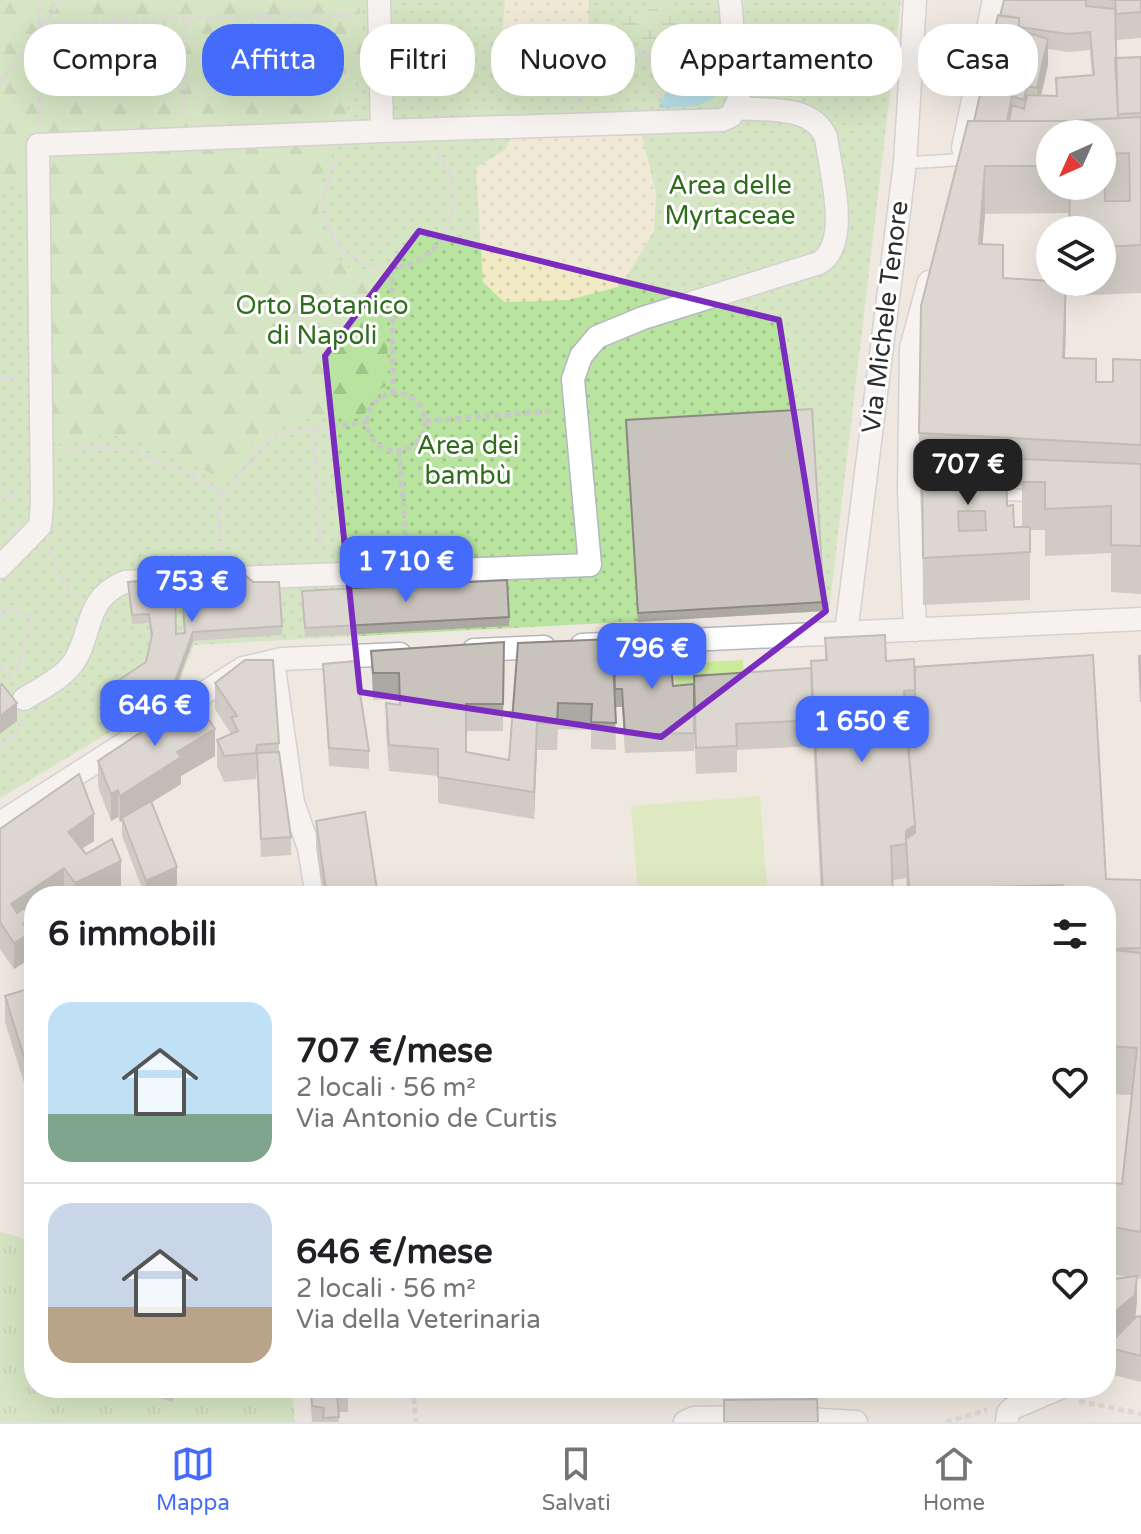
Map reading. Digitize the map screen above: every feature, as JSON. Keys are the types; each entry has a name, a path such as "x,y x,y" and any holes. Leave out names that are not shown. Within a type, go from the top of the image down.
{"street":[{"path":"0,567 40,526 38,145 722,120 731,116 739,100 730,0"},
{"name":"Via Michele Tenore","path":"846,633 905,163 915,0"},
{"path":"953,189 968,159 994,0"},
{"path":"380,7 382,131"},
{"path":"18,691 75,660 90,615 113,586 125,582 590,565 573,379 581,356 597,337 643,318 819,263 835,249 838,231 826,137 821,125 808,114 735,108"},
{"path":"915,630 916,490 911,348 934,261"},
{"path":"881,346 911,348"},
{"path":"454,651 1131,620"},
{"path":"0,823 223,677 273,661 423,653"},
{"path":"273,661 293,803 309,848 315,886"},
{"path":"1007,1422 1010,1410 1040,1398"},
{"path":"685,1422 694,1418 775,1417 856,1422"}],"lane":[{"path":"905,163 968,159"},
{"path":"984,494 1044,497"}],"path":[{"path":"40,0 42,24"},
{"path":"42,24 60,0"},
{"path":"42,24 380,7"},
{"path":"184,140 186,18"},
{"path":"582,124 575,67 588,50 606,39 628,46 653,60 660,85 657,122"},
{"path":"0,83 24,49"},
{"path":"38,145 40,96"},
{"path":"355,133 329,180 324,201 326,219 335,237 357,260 372,266 392,268 416,263 431,254 449,223 452,182 444,162 419,130"},
{"path":"392,268 393,394"},
{"path":"393,394 415,400 425,421 416,443 399,451 389,450 374,440 368,422 373,405 393,394"},
{"path":"425,421 576,409"},
{"path":"224,578 218,513 224,494 264,444 283,432 368,422"},
{"path":"313,428 322,575"},
{"path":"41,458 95,446 114,448 177,468 224,494"},
{"path":"399,451 408,571"},
{"path":"40,526 47,548 71,594 90,615"},
{"path":"0,611 3,615 11,609 20,610 31,617 31,627 23,640 26,644 18,691 23,725 0,746"},
{"path":"414,1398 416,1422"},
{"path":"1065,1398 1141,1414"}],"highlighted area":[{"path":"419,231 779,320 826,611 661,737 360,692 325,356"}],"green space":[{"name":"Orto Botanico di Napoli","path":"0,0 901,0 898,24 651,24 651,96 890,96 829,611 194,645 175,693 0,798"},
{"path":"0,0 359,0 360,70 344,120 26,134 21,181 0,186"},
{"path":"665,0 672,0 682,22 651,24 651,46 635,38 635,24 619,24 615,17 639,15"},
{"path":"340,139 318,185 318,224 341,262 356,273 386,276 388,384 376,392 363,414 282,425 254,443 224,480 159,448 120,436 94,436 52,446 45,152"},
{"path":"743,660 745,694 676,698 674,664"},
{"path":"760,796 767,886 637,886 631,806"},
{"path":"0,1231 24,1239 24,1398 293,1398 295,1422 0,1422"}],"sand":[{"path":"505,0 589,0 589,24 503,24"},
{"path":"511,134 642,136 656,193 654,231 621,286 569,300 504,302 483,282 476,168 506,149"}],"water":[{"path":"664,96 715,96 697,106 658,108"}],"building":[{"path":"1004,0 1086,0 1086,6 1115,9 1118,118 1009,121 1012,105 1024,109 1027,96 1057,96 1056,78 1094,75 1090,32 1068,34 1038,30 1038,24 1019,24 1019,18 1000,16"},
{"path":"1115,0 1141,0 1141,12 1116,14"},
{"path":"998,15 1019,18 1019,24 996,24"},
{"path":"1038,36 1048,39 1038,84"},
{"path":"1141,57 1141,113 1118,114 1115,58"},
{"path":"980,96 1012,96 1007,121 974,121"},
{"path":"1141,117 1141,245 1116,246 1116,216 1069,216 1070,200 1130,201 1129,153 1116,154 1116,120 1088,120"},
{"path":"968,121 1036,121 1036,166 985,166 979,244 1003,245 1003,278 1036,280 1036,296 1065,296 1063,358 1096,359 1096,382 1113,382 1113,359 1141,360 1141,445 919,433 921,306"},
{"path":"812,409 824,602 638,613 626,420"},
{"path":"922,453 1006,456 1007,506 1013,505 1014,527 1030,527 1030,552 923,558","holes":["958,511 985,511 986,530 959,531"]},
{"path":"1022,459 1141,464 1141,546 1111,545 1111,506 1045,509 1045,482 1022,482"},
{"path":"221,574 245,575 253,582 279,582 282,626 193,632 174,684 128,710 113,684 146,662 152,635 149,614 132,615 128,582 175,578 176,634 185,633 182,588 211,584"},
{"path":"507,580 509,617 305,628 302,591"},
{"path":"885,635 886,661 914,659 915,690 904,691 915,825 906,831 906,844 891,846 893,886 822,886 811,661 827,660 825,638"},
{"path":"612,639 616,723 591,722 592,704 558,703 557,724 537,723 534,792 438,777 438,749 389,745 386,703 400,705 399,673 373,673 371,651 504,642 503,704 466,704 466,752 509,760 518,643"},
{"path":"669,642 673,686 694,684 694,733 625,735 622,689 615,689 613,647"},
{"path":"1093,655 1106,879 1141,880 1141,948 1116,949 1116,886 909,886 906,839 915,833 915,825 904,699 915,698 915,667"},
{"path":"1139,656 1141,656 1141,702"},
{"path":"245,660 273,660 279,743 257,745 256,753 224,756 217,740 238,731 231,717 237,716 215,683"},
{"path":"355,661 369,751 329,748 323,664"},
{"path":"811,668 813,720 736,724 737,746 696,748 694,676"},
{"path":"2,684 17,703 0,716 0,686"},
{"path":"194,697 215,729 177,752 181,757 120,796 118,790 111,794 98,761"},
{"path":"279,752 291,837 261,839 257,753"},
{"path":"79,774 94,814 68,832 86,854 112,839 121,861 75,883 64,868 38,886 24,886 24,895 11,904 17,913 24,908 24,937 14,943 0,922 0,829"},
{"path":"151,801 177,867 146,881 122,818"},
{"path":"365,812 376,886 326,886 316,821"},
{"path":"1116,950 1141,953 1141,1232 1116,1228 1116,1183 1122,1184 1137,1048 1116,1047"},
{"path":"24,990 24,1057 5,996"},
{"path":"1137,1276 1135,1295 1116,1311 1116,1279"},
{"path":"1141,1316 1141,1356 1116,1350 1116,1337 1136,1317"},
{"path":"312,1398 337,1398 339,1417 323,1418 324,1408 312,1406"},
{"path":"817,1399 818,1422 724,1422 724,1400"}],"park label":[{"name":"Area delle Myrtaceae","path":"730,200"},
{"name":"Area dei bambù","path":"468,460"}]}
